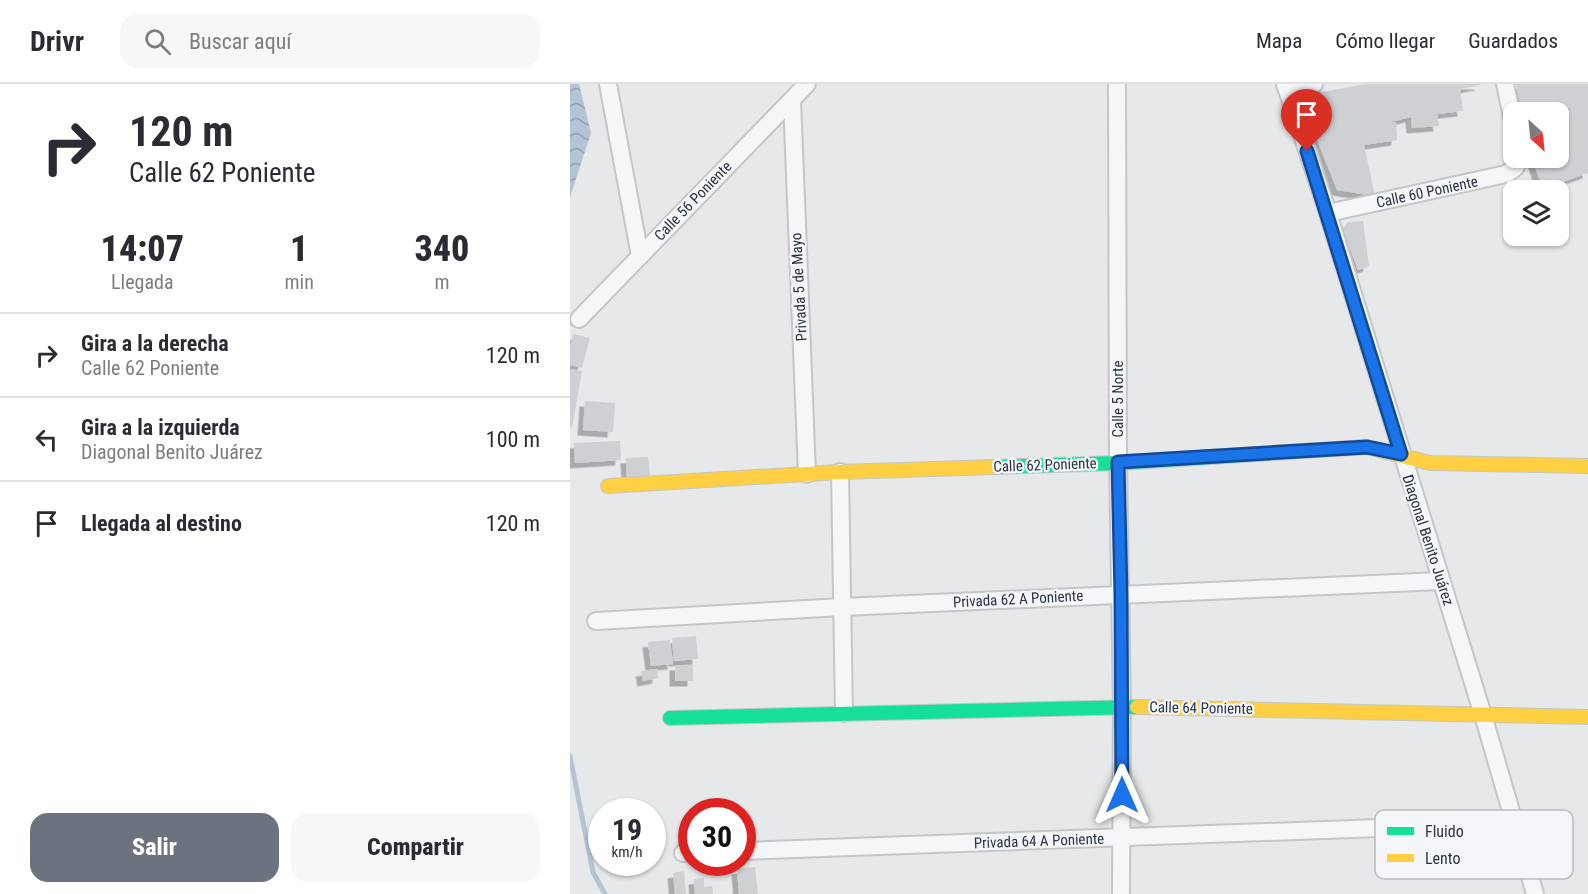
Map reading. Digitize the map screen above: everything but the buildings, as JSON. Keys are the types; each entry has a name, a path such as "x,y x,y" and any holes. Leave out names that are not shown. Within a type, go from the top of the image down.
{"street":[{"path":"608,84 640,256"},
{"name":"Calle 56 Poniente","path":"579,319 807,84"},
{"name":"Calle 5 Norte","path":"1117,84 1118,462 1122,707 1121,894"},
{"path":"1286,87 1314,84"},
{"path":"1505,84 1509,102"},
{"name":"Diagonal Benito Juárez","path":"1286,87 1328,213 1512,810"},
{"name":"Privada 5 de Mayo","path":"792,100 807,474"},
{"name":"Calle 60 Poniente","path":"1328,213 1506,174 1515,168"},
{"name":"Calle 62 Poniente","path":"608,486 840,472 1118,462 1367,447 1430,463 1588,466"},
{"path":"840,472 844,713"},
{"name":"Privada 62 A Poniente","path":"596,621 842,607 1441,581"},
{"name":"Calle 64 Poniente","path":"670,718 1122,707 1588,717"},
{"name":"Privada 64 A Poniente","path":"756,851 1375,829"},
{"name":"Diagonal Benito Juárez","path":"1532,879 1536,894"}],"water":[{"path":"570,84 579,84 591,133 570,197"}],"waterway":[{"path":"570,756 593,872 605,894"}],"traffic: fast":[{"path":"995,467 1118,463 1302,451"},
{"path":"670,718 1137,707"}],"traffic: slow":[{"path":"1302,451 1367,447 1430,463 1588,466"},
{"path":"608,486 840,472 995,467"},
{"path":"1137,707 1588,717"}],"route":[{"path":"1122,795 1118,462 1367,447 1401,454 1307,151"}]}
